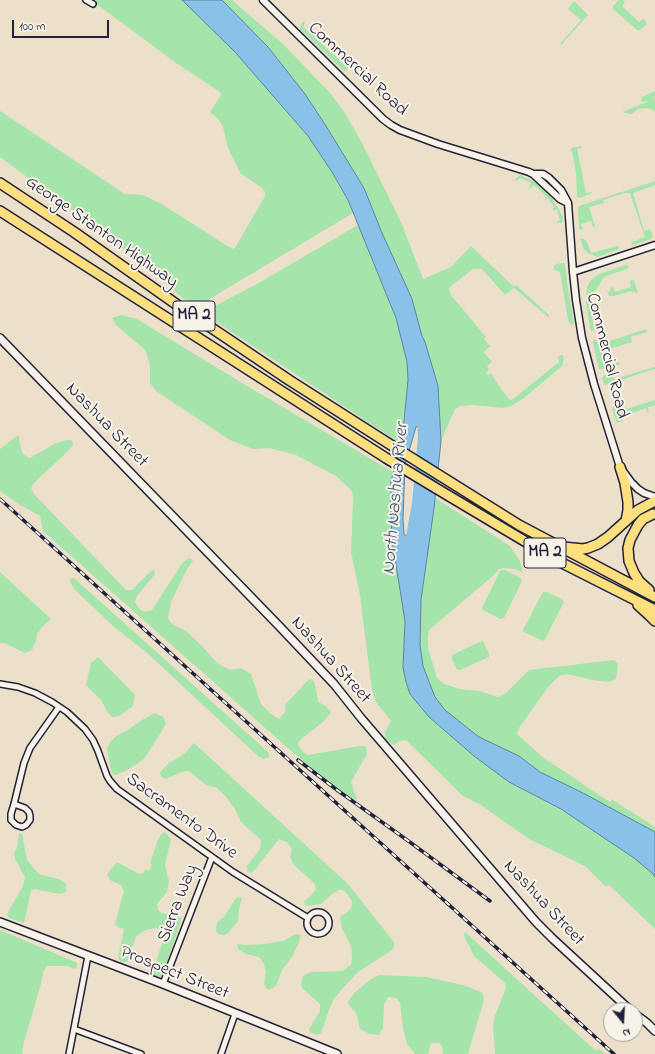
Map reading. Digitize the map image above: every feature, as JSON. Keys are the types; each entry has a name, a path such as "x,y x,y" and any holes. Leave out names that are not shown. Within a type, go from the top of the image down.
{"highway":[{"name":"George Stanton Highway","path":"0,182 182,308 290,380 519,526 655,596"},
{"name":"George Stanton Highway","path":"0,211 386,458 558,561 655,610"},
{"path":"620,467 628,502 626,521"},
{"path":"556,546 580,549 591,547 608,537 641,508 655,501"},
{"path":"653,514 643,519 638,525 630,540 628,548 629,561 634,573 639,581 655,596"},
{"path":"624,594 655,621"}],"main road":[{"name":"Nashua Street","path":"0,338 334,684 371,730 536,922 621,1002"},
{"name":"Prospect Street","path":"0,922 163,984 337,1054"},
{"path":"643,1020 655,1031"}],"street":[{"path":"86,0 93,4"},
{"name":"Commercial Road","path":"263,0 383,120 391,126 438,144 533,174 560,199 568,203 572,272 576,300 582,338 594,384 620,467 638,489 655,497"},
{"path":"572,272 655,245"},
{"name":"Sacramento Drive","path":"0,684 27,690 60,707 89,734 96,746 107,776 113,786 250,883 308,918"},
{"path":"14,804 25,808 29,812 30,820 26,825 18,826 12,822 11,816 24,763 30,748 60,707"},
{"name":"Sierra Way","path":"163,984 212,857"},
{"path":"315,913 324,914 328,919 328,928 323,933 313,933 309,930 307,925 308,918 315,913"},
{"path":"69,1054 88,956"},
{"path":"221,1054 235,1014"},
{"path":"74,1029 141,1054"}],"green space":[{"path":"91,0 182,0 234,51 308,136 332,172 348,200 353,213 196,307 186,301 135,257 0,157 0,111 125,194 143,195 160,203 229,247 233,249 235,248 265,196 265,192 261,187 241,174 228,148 223,127 219,120 210,112 221,95 220,92 176,63"},
{"path":"222,0 232,0 284,45 330,93 343,110 361,141 401,222 423,279 451,267 471,246 514,287 516,285 549,315 548,317 514,288 505,295 482,269 473,269 449,289 451,295 486,337 484,339 490,346 484,352 492,362 487,366 489,370 486,373 488,375 491,373 510,400 559,362 558,357 563,355 564,359 562,366 524,398 511,406 503,408 472,405 460,406 455,409 441,441 438,386 425,342 364,188 305,94 268,47"},
{"path":"619,0 623,0 625,2 622,6 639,22 643,19 646,21 646,25 640,30 637,30 613,9 613,6"},
{"path":"574,1 588,15 561,45 560,44 581,20 568,9"},
{"path":"304,21 305,24 303,27 349,68 345,72 300,29 301,24"},
{"path":"655,91 655,96 649,100 655,97 655,112 648,108 638,109 632,114 622,112 649,101 642,102 642,97"},
{"path":"581,146 582,148 577,149 586,193 592,193 580,198 577,197 576,173 572,151 570,150"},
{"path":"520,175 535,182 550,195 562,215 562,223 556,222 560,220 557,210 552,210 554,207 548,198 544,201 546,196 534,185 528,190 531,183 520,178 516,181 515,179"},
{"path":"655,181 655,185 633,193 644,231 650,229 653,236 651,239 633,245 631,244 632,242 645,237 630,193 624,193 603,200 604,203 589,207 595,226 593,227 591,221 581,224 583,229 579,230 579,206"},
{"path":"358,225 396,318 407,362 408,380 401,444 205,313 211,308 257,284"},
{"path":"580,238 586,240 591,253 617,246 619,249 598,257 593,256 583,248"},
{"path":"564,263 574,324 572,325 569,323 568,319 560,272 554,268 556,264"},
{"path":"625,265 629,268 604,277 590,300 594,328 599,327 599,329 592,331 590,329 586,303 588,285 597,275"},
{"path":"631,280 634,281 638,293 631,291 609,296 608,293 612,287 615,292 631,287"},
{"path":"121,315 137,319 393,472 391,481 392,540 405,621 403,667 429,717 474,756 509,782 561,809 634,858 652,873 655,877 655,929 609,885 606,887 585,866 529,839 481,805 463,796 406,740 399,741 394,745 385,740 385,732 391,721 376,702 372,690 360,595 351,552 352,491 336,476 296,455 270,448 253,449 230,440 156,391 150,383 150,365 145,350 116,325 112,318"},
{"path":"646,329 647,332 631,337 632,342 606,350 607,352 604,353 608,364 618,362 621,364 605,369 599,369 593,340 596,339 598,345"},
{"path":"655,367 655,369 605,385 602,378 606,374 611,374 614,379"},
{"path":"655,400 655,405 648,407 649,413 647,412 646,408 622,417 623,421 617,423 612,409 613,407 621,404 626,409"},
{"path":"18,435 22,453 30,458 54,444 72,440 73,445 34,483 31,488 34,494 126,590 132,590 151,571 154,570 155,574 137,596 135,602 139,608 144,612 152,610 183,562 190,558 193,560 171,602 168,618 172,624 186,631 217,663 230,670 241,668 251,674 261,704 271,714 279,719 285,712 285,705 306,682 310,679 314,681 318,702 326,706 331,712 324,721 299,741 298,745 303,752 308,755 366,746 367,754 351,782 357,798 355,800 336,788 289,749 43,531 40,516 20,505 0,491 0,449"},
{"path":"435,498 510,546 520,561 523,573 515,569 499,569 494,575 429,630 428,648 437,678 444,684 460,689 479,691 498,697 506,693 529,670 614,660 618,664 616,679 609,682 592,680 567,674 559,676 548,687 519,728 517,734 545,759 610,802 612,799 655,827 655,832 583,793 540,772 519,756 479,737 445,710 435,697 423,666 420,645 421,600"},
{"path":"502,570 521,578 522,581 504,618 500,619 482,608 500,571"},
{"path":"0,572 51,619 37,634 32,650 25,653 4,643 0,643"},
{"path":"74,578 268,752 269,757 264,759 258,756 146,652 113,626 75,590 69,580"},
{"path":"543,592 547,592 563,600 564,602 543,641 524,632 523,630"},
{"path":"482,641 489,654 489,657 457,670 452,659 452,655"},
{"path":"98,657 135,695 132,707 119,716 112,717 101,700 86,685 91,663"},
{"path":"155,713 163,717 166,723 145,758 126,771 114,775 112,773 107,749 110,742 116,736"},
{"path":"194,743 348,884 394,942 392,950 358,972 334,999 321,1033 317,1035 310,1032 309,1029 320,1011 320,1004 302,988 301,983 303,976 310,972 342,971 351,965 351,946 342,928 340,917 348,912 352,906 352,901 344,890 339,890 321,904 306,906 304,902 316,890 315,884 293,864 290,857 292,849 287,842 279,839 253,872 251,873 247,870 247,866 260,849 261,840 241,822 236,811 227,798 217,788 206,785 189,771 182,772 166,779 161,776 160,772 169,763 184,754"},
{"path":"165,832 171,839 165,865 169,881 167,892 157,904 158,910 162,913 181,917 181,921 162,976 159,977 150,974 149,972 155,965 162,943 164,934 161,930 155,928 146,930 136,936 128,961 121,962 118,958 124,929 115,924 124,891 121,885 110,880 107,874 117,862 139,874 143,873 146,869 149,871 152,865 150,863 158,840 162,833"},
{"path":"19,833 22,834 27,860 36,871 41,875 59,879 66,884 66,892 59,894 34,889 31,891 24,923 9,918 7,915 23,886 25,877 15,859 14,853 17,848"},
{"path":"237,897 242,898 238,921 228,933 224,935 218,934 216,931 217,922 223,918"},
{"path":"0,930 77,963 77,967 74,969 68,966 47,966 43,972 22,1054 0,1054"},
{"path":"465,932 596,1051 599,1049 605,1054 495,1054 493,1026 495,1015 506,988 505,983 474,956 464,936"},
{"path":"296,934 301,935 292,957 282,970 276,986 268,990 264,984 266,973 264,964 259,957 246,954 238,949 237,944 265,944 283,941"},
{"path":"379,975 426,977 463,985 481,992 484,1000 468,1054 443,1054 442,1047 439,1043 431,1043 428,1054 415,1054 407,1044 403,1028 400,1003 396,998 388,997 384,1005 383,1028 379,1035 370,1034 360,1029 355,1012 350,1007 348,1002 354,993 371,979"}],"water":[{"path":"182,0 222,0 268,47 305,94 364,188 382,233 412,299 438,386 441,441 434,508 421,600 420,645 423,666 435,697 445,710 479,737 519,756 540,772 583,793 655,832 655,877 634,858 561,809 509,782 474,756 429,717 410,694 403,667 405,621 392,540 391,514 391,481 402,441 408,380 407,362 396,318 348,200 332,172 308,136 234,51","holes":["425,424 426,476 418,529 415,535 409,538 404,534 403,519 405,465 416,427"]}],"waterway":[{"name":"North Nashua River","path":"409,552 418,504 424,437 422,408"}],"railway":[{"path":"0,499 614,1054"},
{"path":"298,760 490,901"}]}
